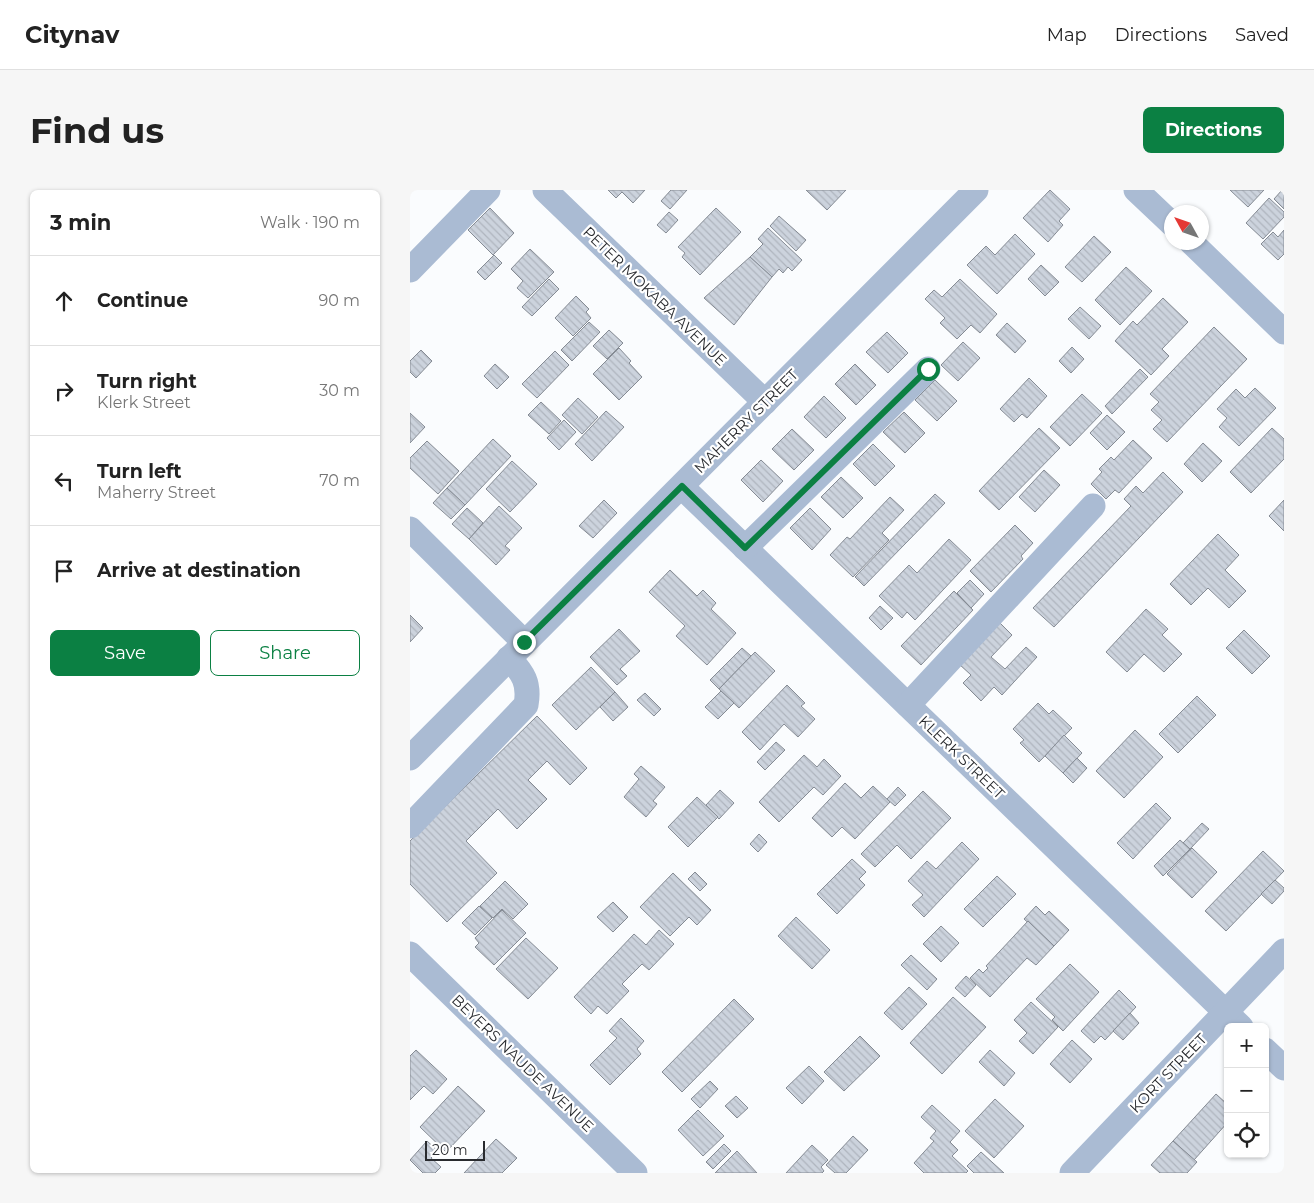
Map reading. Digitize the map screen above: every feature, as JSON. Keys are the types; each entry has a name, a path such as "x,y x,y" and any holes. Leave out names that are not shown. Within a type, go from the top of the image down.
{"street":[{"path":"410,270 488,190"},
{"name":"PETER MOKABA AVENUE","path":"545,190 765,402"},
{"name":"MAHERRY STREET","path":"410,758 976,190"},
{"path":"1136,190 1164,216"},
{"path":"1200,250 1279,319"},
{"path":"745,548 928,369"},
{"name":"KLERK STREET","path":"682,486 1234,1019"},
{"path":"908,705 1093,506"},
{"path":"410,529 516,650 528,687 526,705 410,826"},
{"name":"KORT STREET","path":"1072,1173 1234,1019 1284,951"},
{"name":"BEYERS NAUDE AVENUE","path":"410,954 635,1173"},
{"path":"1269,1054 1284,1068"}],"building":[{"path":"608,190 645,190 633,203 622,192 616,198"},
{"path":"671,190 687,190 670,209 661,201"},
{"path":"806,190 846,190 827,210"},
{"path":"1050,190 1070,209 1059,221 1063,225 1048,242 1023,218"},
{"path":"1230,190 1264,190 1248,207"},
{"path":"1284,190 1284,209 1274,199"},
{"path":"1269,198 1284,212 1284,217 1263,239 1246,223"},
{"path":"490,208 514,233 493,255 468,230"},
{"path":"716,208 741,232 700,275 682,257 685,253 678,247"},
{"path":"669,212 678,220 666,233 657,225"},
{"path":"779,216 806,240 796,251 770,226"},
{"path":"768,228 802,260 792,271 788,267 783,273 779,269 772,277 750,257 763,244 758,239"},
{"path":"1284,230 1284,254 1278,260 1261,244 1273,232 1278,237"},
{"path":"1015,234 1035,254 997,294 967,265 986,246 995,255"},
{"path":"1094,236 1111,252 1082,282 1065,267"},
{"path":"530,249 554,272 528,298 517,288 523,281 511,269"},
{"path":"494,255 502,263 485,280 477,272"},
{"path":"750,257 772,277 734,325 704,298"},
{"path":"1041,265 1059,282 1045,296 1028,279"},
{"path":"1126,267 1152,291 1120,325 1095,300"},
{"path":"549,279 559,289 532,316 522,307"},
{"path":"960,279 997,314 980,333 971,325 957,339 940,323 945,318 925,299 934,290 942,297"},
{"path":"576,296 589,309 586,312 591,318 573,336 555,318"},
{"path":"1163,298 1188,322 1162,349 1169,356 1151,375 1115,341 1133,321 1137,325"},
{"path":"1080,307 1101,326 1089,339 1068,319"},
{"path":"589,322 600,332 572,361 561,350"},
{"path":"1007,323 1026,341 1015,353 996,335"},
{"path":"1214,327 1247,359 1167,442 1153,429 1162,420 1151,410 1159,402 1150,394"},
{"path":"609,330 623,343 607,359 593,346"},
{"path":"887,332 908,353 888,373 866,352"},
{"path":"963,342 980,358 958,381 941,365"},
{"path":"1072,347 1084,359 1071,373 1059,361"},
{"path":"619,348 642,377 619,400 593,374"},
{"path":"421,350 432,361 416,378 410,372 410,361"},
{"path":"555,351 569,365 537,398 522,384"},
{"path":"495,364 509,377 497,389 484,376"},
{"path":"855,364 876,385 856,405 835,384"},
{"path":"1140,369 1148,377 1112,414 1105,406"},
{"path":"1029,378 1047,396 1027,418 1022,414 1014,422 1000,409"},
{"path":"935,380 957,401 937,421 915,400"},
{"path":"1255,388 1276,408 1239,446 1219,427 1227,418 1217,409 1236,389 1245,398"},
{"path":"1082,394 1102,413 1070,446 1050,427"},
{"path":"824,396 846,418 826,438 804,417"},
{"path":"578,398 598,417 582,434 562,415"},
{"path":"541,402 561,421 549,434 528,415"},
{"path":"606,411 624,427 592,461 575,444"},
{"path":"904,412 925,433 905,453 883,432"},
{"path":"410,413 425,427 410,443"},
{"path":"1107,415 1125,432 1107,450 1090,433"},
{"path":"564,420 576,432 559,450 547,438"},
{"path":"1039,428 1060,448 999,510 979,491"},
{"path":"1272,428 1284,439 1284,459 1251,493 1230,472"},
{"path":"792,429 814,450 794,470 772,449"},
{"path":"493,439 511,456 465,505 447,488"},
{"path":"1133,440 1152,458 1119,493 1115,490 1106,499 1091,484 1102,472 1099,469 1111,457 1114,460"},
{"path":"427,441 459,471 438,494 410,468 410,458"},
{"path":"1203,443 1222,461 1202,482 1184,464"},
{"path":"873,444 895,466 875,486 853,464"},
{"path":"761,460 783,481 763,502 741,480"},
{"path":"512,461 537,484 510,512 486,489"},
{"path":"1044,470 1060,485 1035,512 1019,497"},
{"path":"1163,472 1183,492 1054,627 1033,608 1131,506 1124,499 1136,486 1143,493"},
{"path":"841,477 863,498 843,518 821,497"},
{"path":"447,488 465,505 451,519 433,503"},
{"path":"935,494 945,503 864,586 855,577"},
{"path":"890,497 904,510 882,533 889,540 853,577 830,555 847,537 850,539"},
{"path":"604,500 617,513 593,538 579,526"},
{"path":"1284,500 1284,531 1269,516"},
{"path":"499,506 522,528 505,546 510,550 496,565 469,539"},
{"path":"467,508 483,523 469,539 452,524"},
{"path":"810,508 831,529 812,550 790,528"},
{"path":"1015,525 1033,543 1021,556 1023,559 991,592 970,571"},
{"path":"1218,534 1239,555 1225,570 1246,591 1229,608 1208,588 1191,605 1170,584"},
{"path":"949,539 971,560 915,620 907,612 902,618 879,596 909,565 917,573"},
{"path":"670,570 697,596 703,590 716,603 711,609 736,633 707,665 676,636 685,626 649,592"},
{"path":"970,580 984,594 971,608 957,593"},
{"path":"954,591 973,610 921,665 901,646"},
{"path":"880,606 893,618 881,630 869,618"},
{"path":"1146,609 1168,629 1162,635 1182,654 1164,672 1144,654 1127,672 1106,652"},
{"path":"410,615 423,628 410,642"},
{"path":"999,622 1012,635 991,657 1005,669 1026,647 1037,657 1002,695 994,687 981,701 963,683 971,675 959,664"},
{"path":"619,629 640,651 620,669 627,676 617,685 590,657"},
{"path":"1244,630 1270,656 1252,674 1226,648"},
{"path":"742,648 751,656 719,689 710,680"},
{"path":"755,652 775,671 739,708 719,689"},
{"path":"591,667 615,692 576,730 552,705"},
{"path":"787,685 805,703 801,706 815,719 798,737 784,724 760,750 742,732"},
{"path":"721,691 734,703 718,719 705,707"},
{"path":"615,692 628,707 613,721 600,707"},
{"path":"645,693 661,709 654,716 637,700"},
{"path":"1197,696 1216,715 1178,753 1159,734"},
{"path":"1038,703 1049,714 1053,710 1072,728 1039,762 1020,743 1024,740 1013,729"},
{"path":"537,716 587,768 570,785 547,761 528,780 547,799 517,829 498,809 466,841 497,873 447,922 410,884 410,841"},
{"path":"1135,730 1163,757 1124,798 1096,771"},
{"path":"1064,735 1082,753 1063,773 1045,756"},
{"path":"776,742 785,750 765,770 757,762"},
{"path":"804,755 817,767 824,759 841,776 823,795 814,787 779,822 759,802"},
{"path":"1077,758 1087,768 1073,783 1063,773"},
{"path":"641,766 665,787 653,801 657,804 646,817 624,797 639,779 634,774"},
{"path":"845,783 861,798 873,786 890,802 855,839 842,827 832,837 812,818"},
{"path":"898,787 906,795 895,806 887,799"},
{"path":"720,790 734,803 719,819 706,805"},
{"path":"923,791 951,818 911,859 897,845 875,867 861,854"},
{"path":"697,797 718,817 688,847 668,827"},
{"path":"1156,803 1171,818 1133,859 1117,843"},
{"path":"1202,823 1209,829 1190,849 1183,843"},
{"path":"759,834 767,842 758,852 750,844"},
{"path":"1180,840 1190,849 1163,876 1154,866"},
{"path":"962,842 979,859 924,917 912,905 923,895 908,881 927,861 936,869"},
{"path":"1192,848 1217,872 1192,898 1167,874"},
{"path":"1263,851 1284,871 1226,931 1205,911"},
{"path":"852,859 866,872 859,879 865,885 837,914 817,894"},
{"path":"695,872 707,884 700,891 688,879"},
{"path":"673,873 711,910 697,925 689,917 670,936 640,907"},
{"path":"997,876 1016,894 983,927 964,909"},
{"path":"1275,880 1284,888 1284,891 1272,904 1261,894"},
{"path":"505,881 528,904 513,919 502,909 493,918 480,906"},
{"path":"613,902 628,917 613,932 597,917"},
{"path":"479,906 492,918 475,935 462,923"},
{"path":"1036,906 1045,915 1049,911 1069,930 1054,946 1024,919"},
{"path":"502,910 526,933 494,965 475,947 479,943 475,938"},
{"path":"796,917 830,950 812,969 778,936"},
{"path":"1028,921 1054,946 1036,965 1027,958 990,997 970,978 979,969 983,973 988,968 986,966"},
{"path":"941,926 959,943 941,962 923,944"},
{"path":"659,930 674,944 649,970 642,964 622,984 629,991 607,1014 598,1006 591,1014 574,997 634,934 646,945"},
{"path":"526,938 558,968 528,999 496,969"},
{"path":"911,955 937,979 927,990 901,965"},
{"path":"1070,964 1099,992 1063,1031 1052,1020 1055,1017 1036,999"},
{"path":"966,976 976,985 965,997 955,988"},
{"path":"909,987 927,1004 902,1030 884,1013"},
{"path":"1119,990 1136,1007 1105,1040 1101,1036 1094,1043 1081,1031"},
{"path":"953,997 986,1027 942,1074 910,1043"},
{"path":"734,999 754,1019 682,1092 662,1072"},
{"path":"1031,1002 1058,1027 1033,1054 1019,1041 1027,1033 1014,1020"},
{"path":"1130,1013 1139,1023 1123,1040 1113,1031"},
{"path":"621,1018 644,1041 637,1049 641,1054 610,1085 590,1065 617,1038 609,1031"},
{"path":"860,1036 880,1056 844,1091 824,1072"},
{"path":"1072,1040 1092,1059 1070,1083 1050,1064"},
{"path":"416,1050 447,1079 433,1094 424,1086 410,1100 410,1056"},
{"path":"990,1050 1015,1073 1004,1086 979,1062"},
{"path":"809,1066 824,1081 802,1104 786,1088"},
{"path":"710,1081 718,1089 700,1108 691,1099"},
{"path":"458,1086 485,1111 446,1152 420,1127"},
{"path":"1216,1094 1224,1101 1224,1126 1194,1160 1173,1141"},
{"path":"736,1096 748,1108 737,1118 725,1106"},
{"path":"995,1099 1024,1126 994,1158 965,1131"},
{"path":"932,1105 960,1131 950,1142 958,1150 952,1156 968,1171 966,1173 924,1173 914,1163 934,1141 930,1138 936,1131 921,1117"},
{"path":"698,1110 724,1136 703,1156 678,1130"},
{"path":"853,1136 868,1150 846,1173 835,1173 826,1165"},
{"path":"496,1139 517,1158 502,1173 464,1173"},
{"path":"427,1141 438,1151 431,1158 441,1167 435,1173 423,1173 410,1160"},
{"path":"1173,1141 1197,1162 1187,1173 1160,1173 1151,1165"},
{"path":"724,1144 731,1151 713,1169 706,1162"},
{"path":"812,1145 828,1160 821,1167 824,1171 822,1173 786,1173"},
{"path":"737,1151 757,1173 715,1173"},
{"path":"981,1152 1004,1173 974,1173 967,1166"}],"route":[{"path":"524,642 682,486 745,548 928,369"}]}
